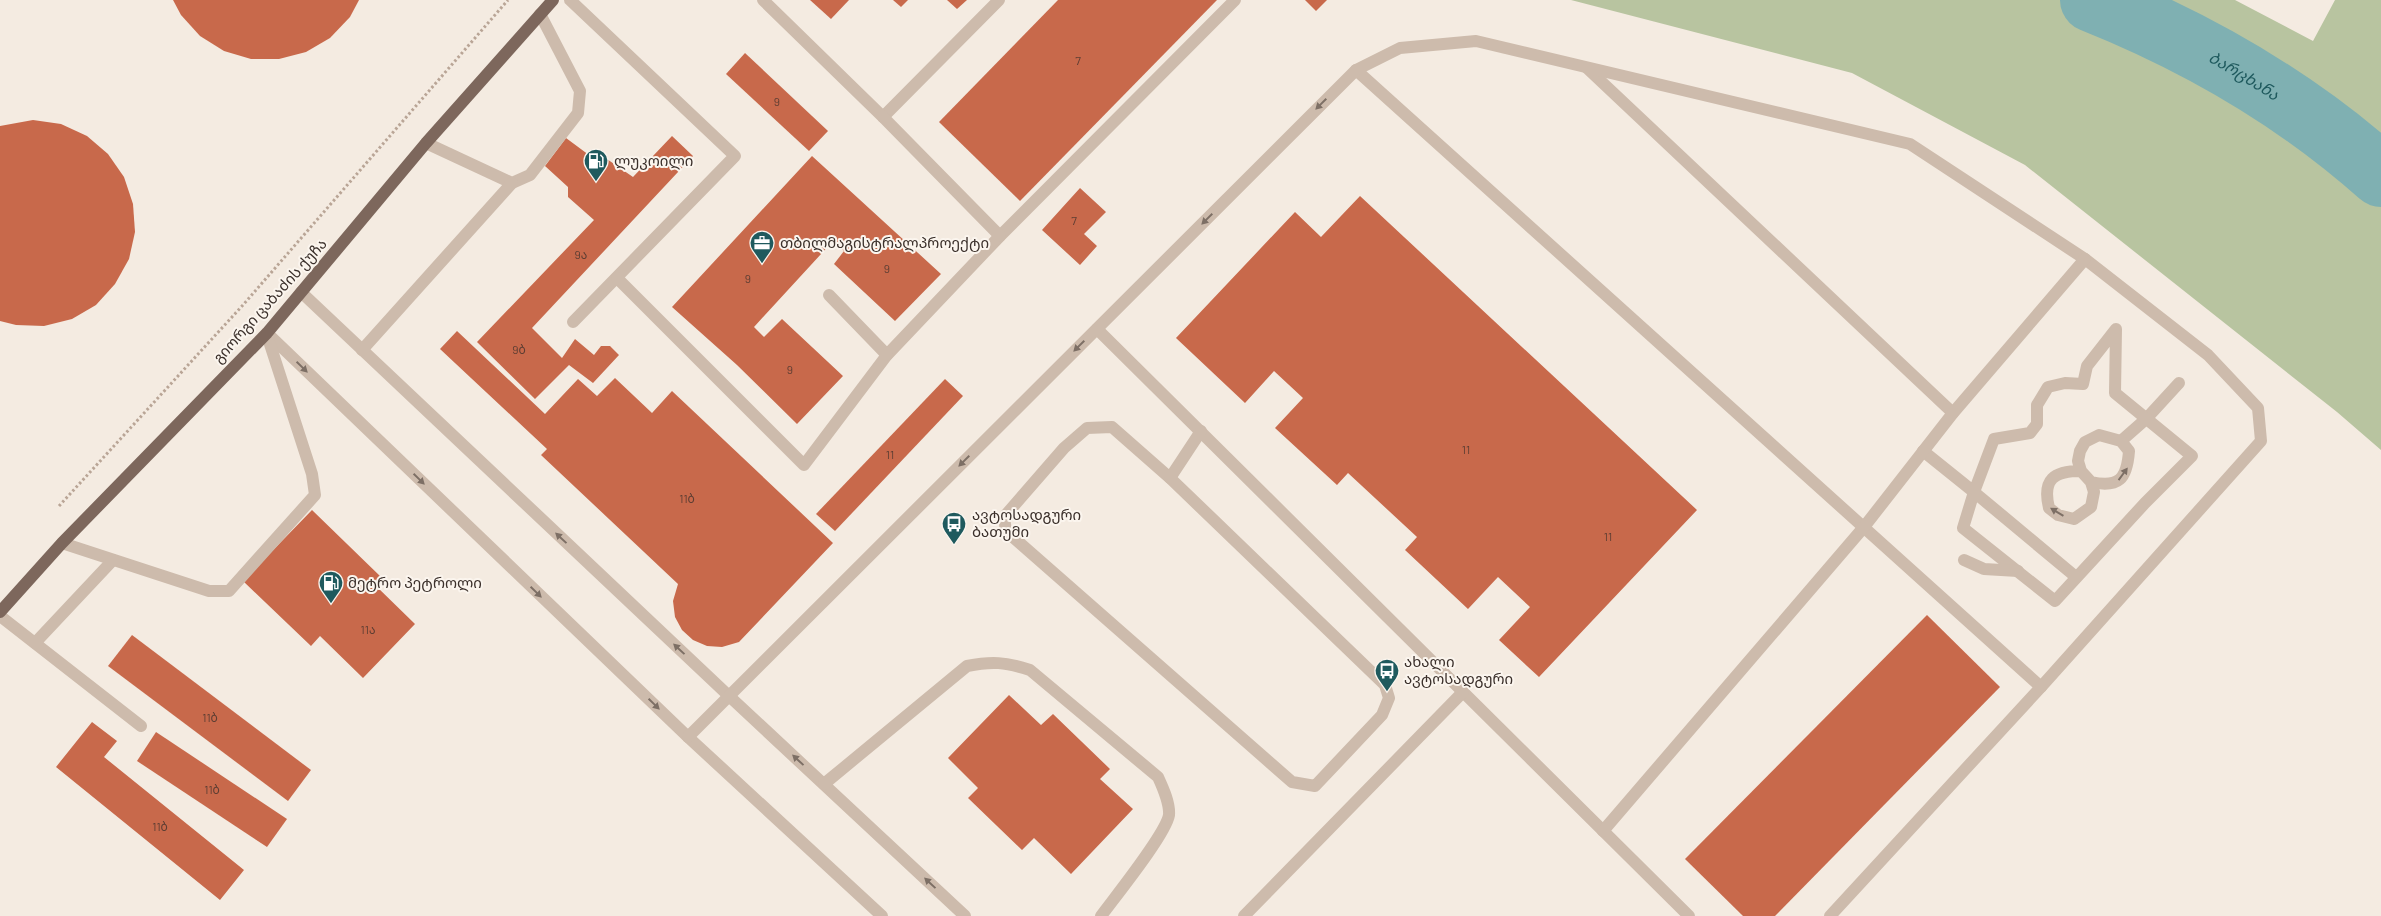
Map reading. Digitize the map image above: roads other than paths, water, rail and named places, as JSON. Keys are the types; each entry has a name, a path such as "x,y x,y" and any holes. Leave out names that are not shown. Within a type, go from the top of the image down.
{"main road":[{"name":"გიორგი ცაბაძის ქუჩა","path":"0,612 62,543 267,333 426,143 553,0"}],"street":[{"path":"570,0 735,156 574,322"},
{"path":"763,0 883,117 1000,236"},
{"path":"883,117 999,0"},
{"path":"617,278 804,465 887,355 1000,236 1235,0"},
{"path":"362,350 512,183 530,175 578,113 580,91 540,14"},
{"path":"688,737 1356,70 1400,48 1476,41 1910,144 2085,259 2208,355 2258,408 2261,441 2041,686 1830,916"},
{"path":"1586,67 1953,413"},
{"path":"1356,70 2041,686"},
{"path":"426,143 512,183"},
{"path":"1603,831 1864,527 1953,413 2085,259"},
{"path":"302,292 729,696 965,916"},
{"path":"829,295 887,355"},
{"path":"1097,329 1689,916"},
{"path":"2116,329 2115,393 2146,419 2192,456 2145,502 2055,601 1964,528 1974,492 1994,439 2030,433 2037,424 2037,405 2048,387 2065,384 2083,384 2087,366 2116,329"},
{"path":"62,543 209,591 229,591 315,495 312,474 267,333"},
{"path":"267,333 688,737 882,916"},
{"path":"2121,441 2146,419 2180,383"},
{"path":"1112,427 1170,478 1384,686 1389,698 1382,715 1315,786 1292,782 1006,531 1004,516 1064,448 1087,428 1112,427"},
{"path":"1170,478 1201,431"},
{"path":"2081,471 2068,471 2053,477 2047,486 2049,508 2058,515 2074,519 2091,507 2094,492 2091,482 2081,471 2078,461 2080,451 2085,442 2099,435 2121,441 2129,451 2128,467 2120,480 2106,485 2091,482"},
{"path":"1923,451 2076,577"},
{"path":"35,643 113,560"},
{"path":"1964,560 1984,569 2018,571"},
{"path":"0,616 141,726"},
{"path":"824,784 967,666 986,662 1006,662 1030,670 1158,777 1165,793 1169,814 1159,835 1101,916"},
{"path":"1244,916 1463,692"}],"waterway":[{"name":"ბარცხანა","path":"2092,0 2170,35 2244,75 2315,122 2381,175"}],"place":[{"name":"ლუკოილი","path":"596,182"},
{"name":"თბილმაგისტრალპროექტი","path":"762,264"},
{"name":"ავტოსადგური ბათუმი","path":"954,545"},
{"name":"მეტრო პეტროლი","path":"331,604"},
{"name":"ახალი ავტოსადგური","path":"1387,692"}]}
